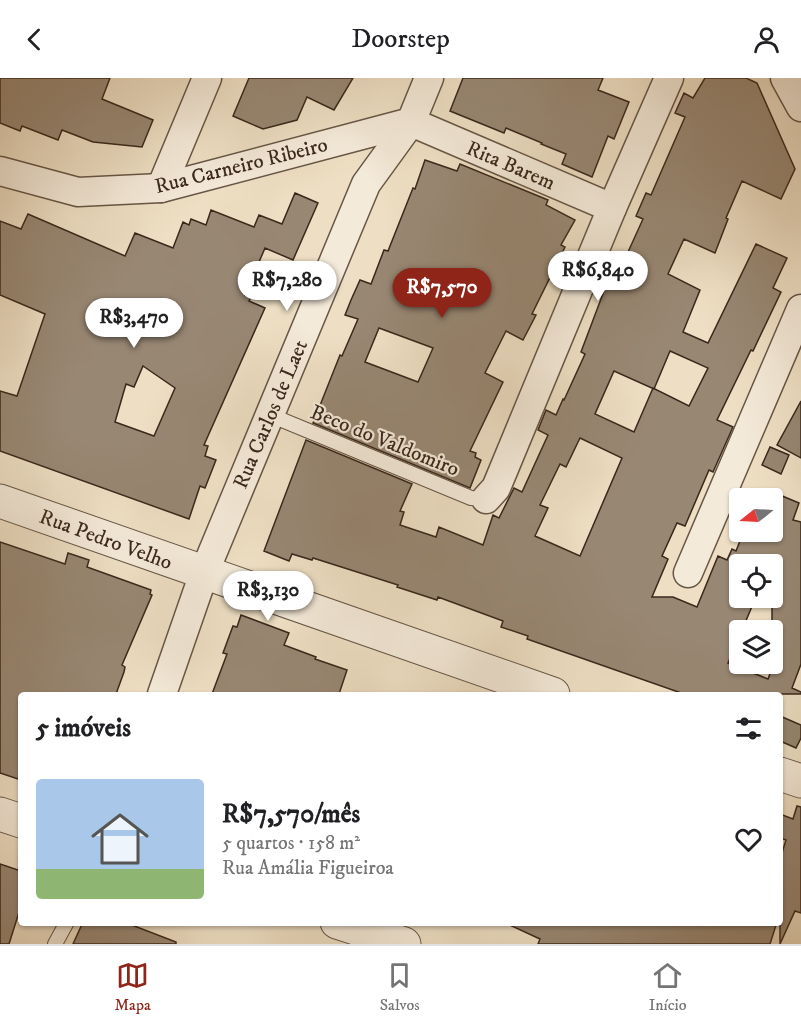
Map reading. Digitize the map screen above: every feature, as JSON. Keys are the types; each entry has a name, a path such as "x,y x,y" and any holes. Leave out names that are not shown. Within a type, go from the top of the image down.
{"street":[{"path":"161,188 207,78"},
{"name":"Rua Carlos de Laet","path":"163,692 204,573 366,184 411,122 429,78"},
{"path":"486,499 496,488 612,208 669,78"},
{"path":"785,78 801,107"},
{"name":"Rua Carneiro Ribeiro","path":"0,171 78,192 161,188 411,122"},
{"name":"Rita Barem","path":"411,122 612,208"},
{"path":"688,573 799,324"},
{"name":"Rua Pedro Velho","path":"0,501 547,692"},
{"path":"783,775 801,781"},
{"path":"0,814 18,820"},
{"path":"349,926 404,944"}],"lane":[{"name":"Beco do Valdomiro","path":"270,415 471,498 486,499"},
{"path":"56,944 65,926"}],"building":[{"path":"0,78 110,78 102,99 153,120 142,147 93,142 62,130 58,140 22,126 20,131 0,123"},
{"path":"249,78 353,78 334,110 307,97 297,120 263,129 233,116"},
{"path":"463,78 603,78 598,90 629,102 614,139 608,136 592,177 562,164 566,154 506,128 504,133 450,111"},
{"path":"705,78 746,78 757,83 795,169 781,199 742,181 726,218 728,219 715,253 684,239 668,274 700,290 683,332 708,343 756,244 787,258 773,288 781,292 717,420 733,427 713,472 709,470 685,526 677,523 662,556 668,559 652,597 673,597 697,607 718,556 727,560 729,556 729,608 751,608 746,620 729,620 729,674 756,674 768,679 770,674 783,674 783,620 772,620 772,608 783,608 783,554 730,554 732,549 736,551 740,542 783,542 783,496 799,503 793,520 801,522 801,664 792,688 801,694 678,692 527,639 528,636 501,627 503,621 438,597 437,600 313,558 312,560 292,554 289,561 264,551 306,440 412,484 400,511 404,512 400,525 436,537 439,527 483,545 493,515 499,518 514,488 522,492 548,435 538,430 546,410 556,415 585,354 581,352 607,283 618,261 623,263 643,219 636,216 646,193 651,195 685,117 675,113 684,93 693,98","holes":["670,351 708,368 689,406 654,389","614,371 653,388 634,432 595,414","580,438 622,458 580,556 535,536 548,508 540,505 560,464 566,467"]},
{"path":"425,160 457,171 460,164 548,200 546,205 575,220 561,245 565,247 532,314 536,315 523,340 506,331 485,373 503,382 470,451 476,453 475,457 481,460 470,488 313,423 340,355 342,356 358,319 345,315 351,300 360,280 371,284 384,250 388,251 413,188 415,189","holes":["379,328 433,348 418,382 365,362"]},
{"path":"295,193 318,203 293,260 265,248 245,295 251,297 249,301 265,308 204,445 208,446 205,456 216,460 205,488 200,486 189,519 0,451 0,391 17,396 45,314 0,295 0,221 21,229 28,214 125,256 135,233 173,248 183,222 189,225 191,219 206,225 211,210 254,227 259,215 282,224","holes":["143,366 175,388 154,436 115,422 126,384 134,387"]},
{"path":"801,401 801,458 777,445"},
{"path":"770,447 789,455 781,474 762,465"},
{"path":"0,542 65,564 68,553 89,560 87,567 151,590 152,595 122,665 125,667 117,692 18,692 18,779 0,773"},
{"path":"241,615 289,633 284,645 347,670 340,692 213,692 227,654 223,653 233,626 237,627"},
{"path":"783,717 801,725 801,738 796,748 783,742"},
{"path":"797,806 801,807 801,913 795,911 780,944 780,926 783,926 783,850 786,840 783,839 783,815 793,819"},
{"path":"0,864 18,870 18,916 9,944 0,944"},
{"path":"81,926 134,926 176,942 176,944 73,944"},
{"path":"512,926 776,926 770,944 538,944 540,939"}]}
